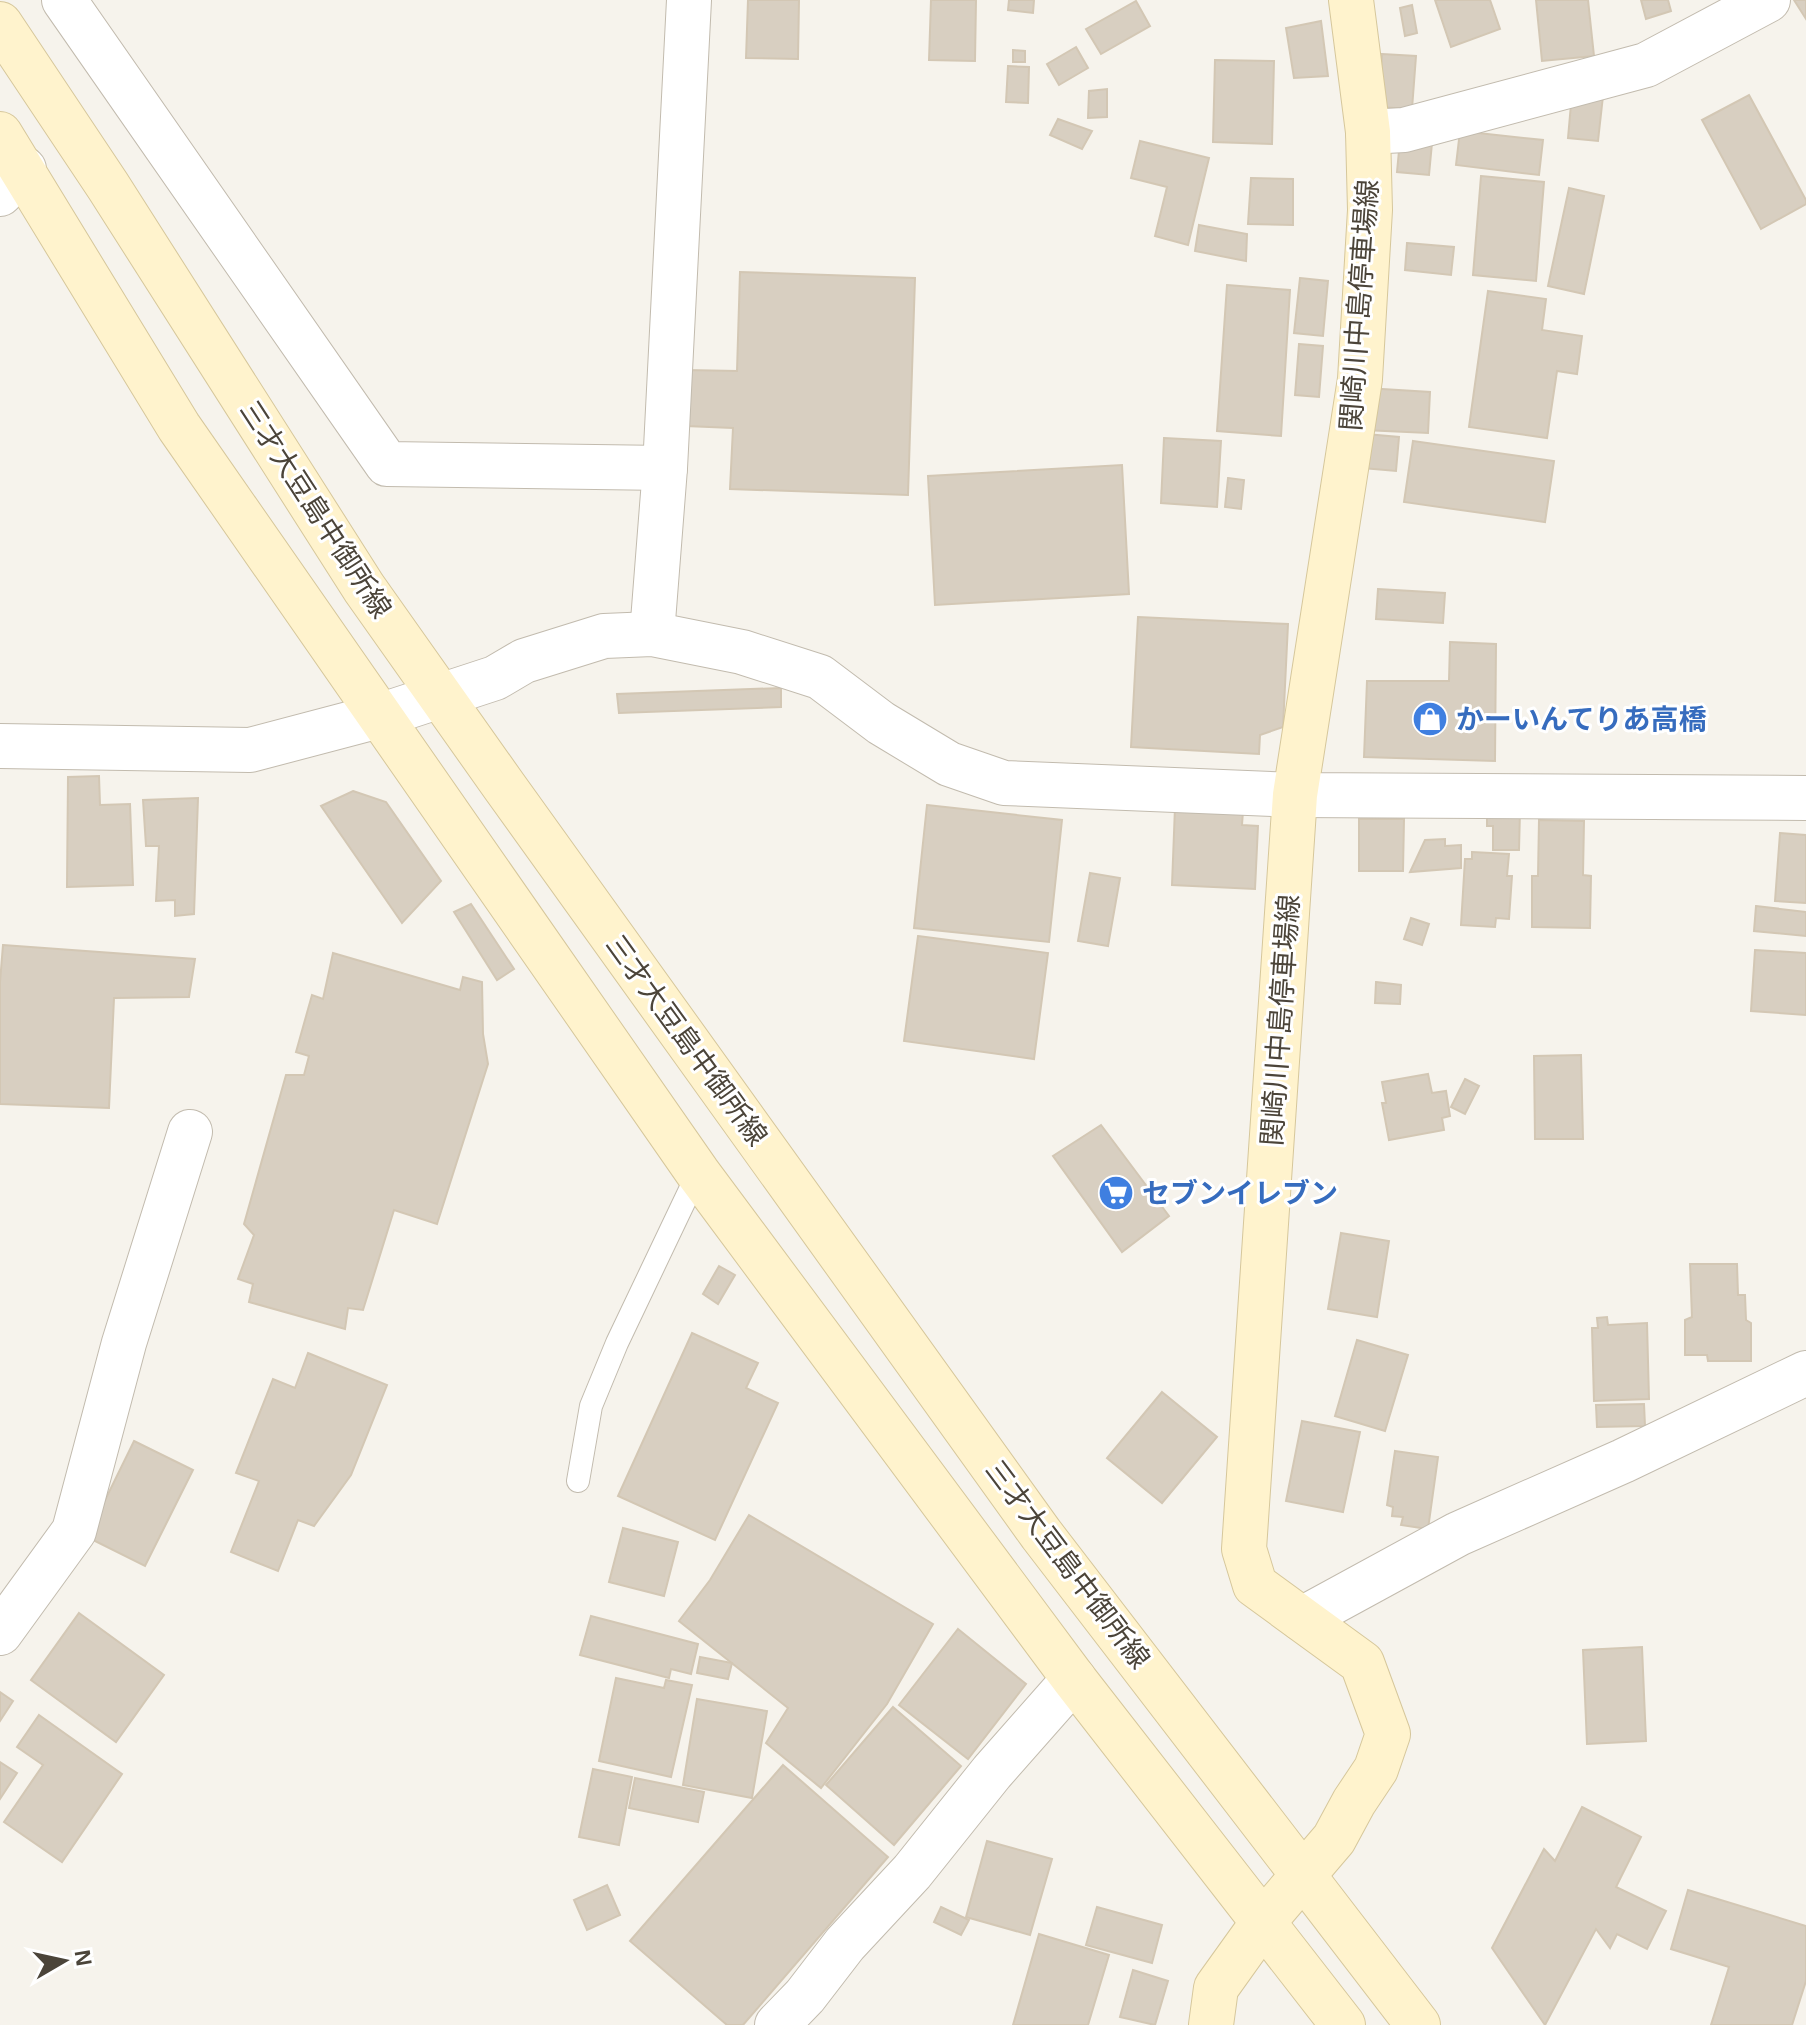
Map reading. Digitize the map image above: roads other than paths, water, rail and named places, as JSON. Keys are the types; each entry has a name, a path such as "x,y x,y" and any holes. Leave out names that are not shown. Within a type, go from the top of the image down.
{"main road":[{"name":"関崎川中島停車場線","path":"1211,2025 1216,1988 1264,1921 1334,1839 1376,1769 1388,1734 1362,1663 1255,1585 1244,1549 1295,795 1360,379 1370,210 1368,132 1351,0"},
{"name":"三才大豆島中御所線","path":"0,24 108,186 364,588 1041,1534 1418,2025"},
{"path":"8,165 179,427 698,1173 1074,1679 1343,2025"}],"street":[{"path":"64,0 387,464 665,468"},
{"path":"652,634 665,468 689,0"},
{"path":"1368,132 1404,130 1646,65 1768,0"},
{"path":"0,746 250,750 379,716 495,678 524,661 604,636 652,634 742,652 820,677 881,723 949,764 1004,783 1295,795 1806,798"},
{"path":"0,1633 74,1531 124,1343 190,1132"},
{"path":"1302,1619 1458,1534 1623,1461 1806,1373"},
{"path":"777,2025 805,1996 845,1944 912,1872 992,1772 1074,1679"}],"lane":[{"path":"578,1481 591,1406 617,1343 698,1173"}],"place":[{"name":"かーいんてりあ高橋","path":"1430,719"},
{"name":"セブンイレブン","path":"1116,1193"}]}
